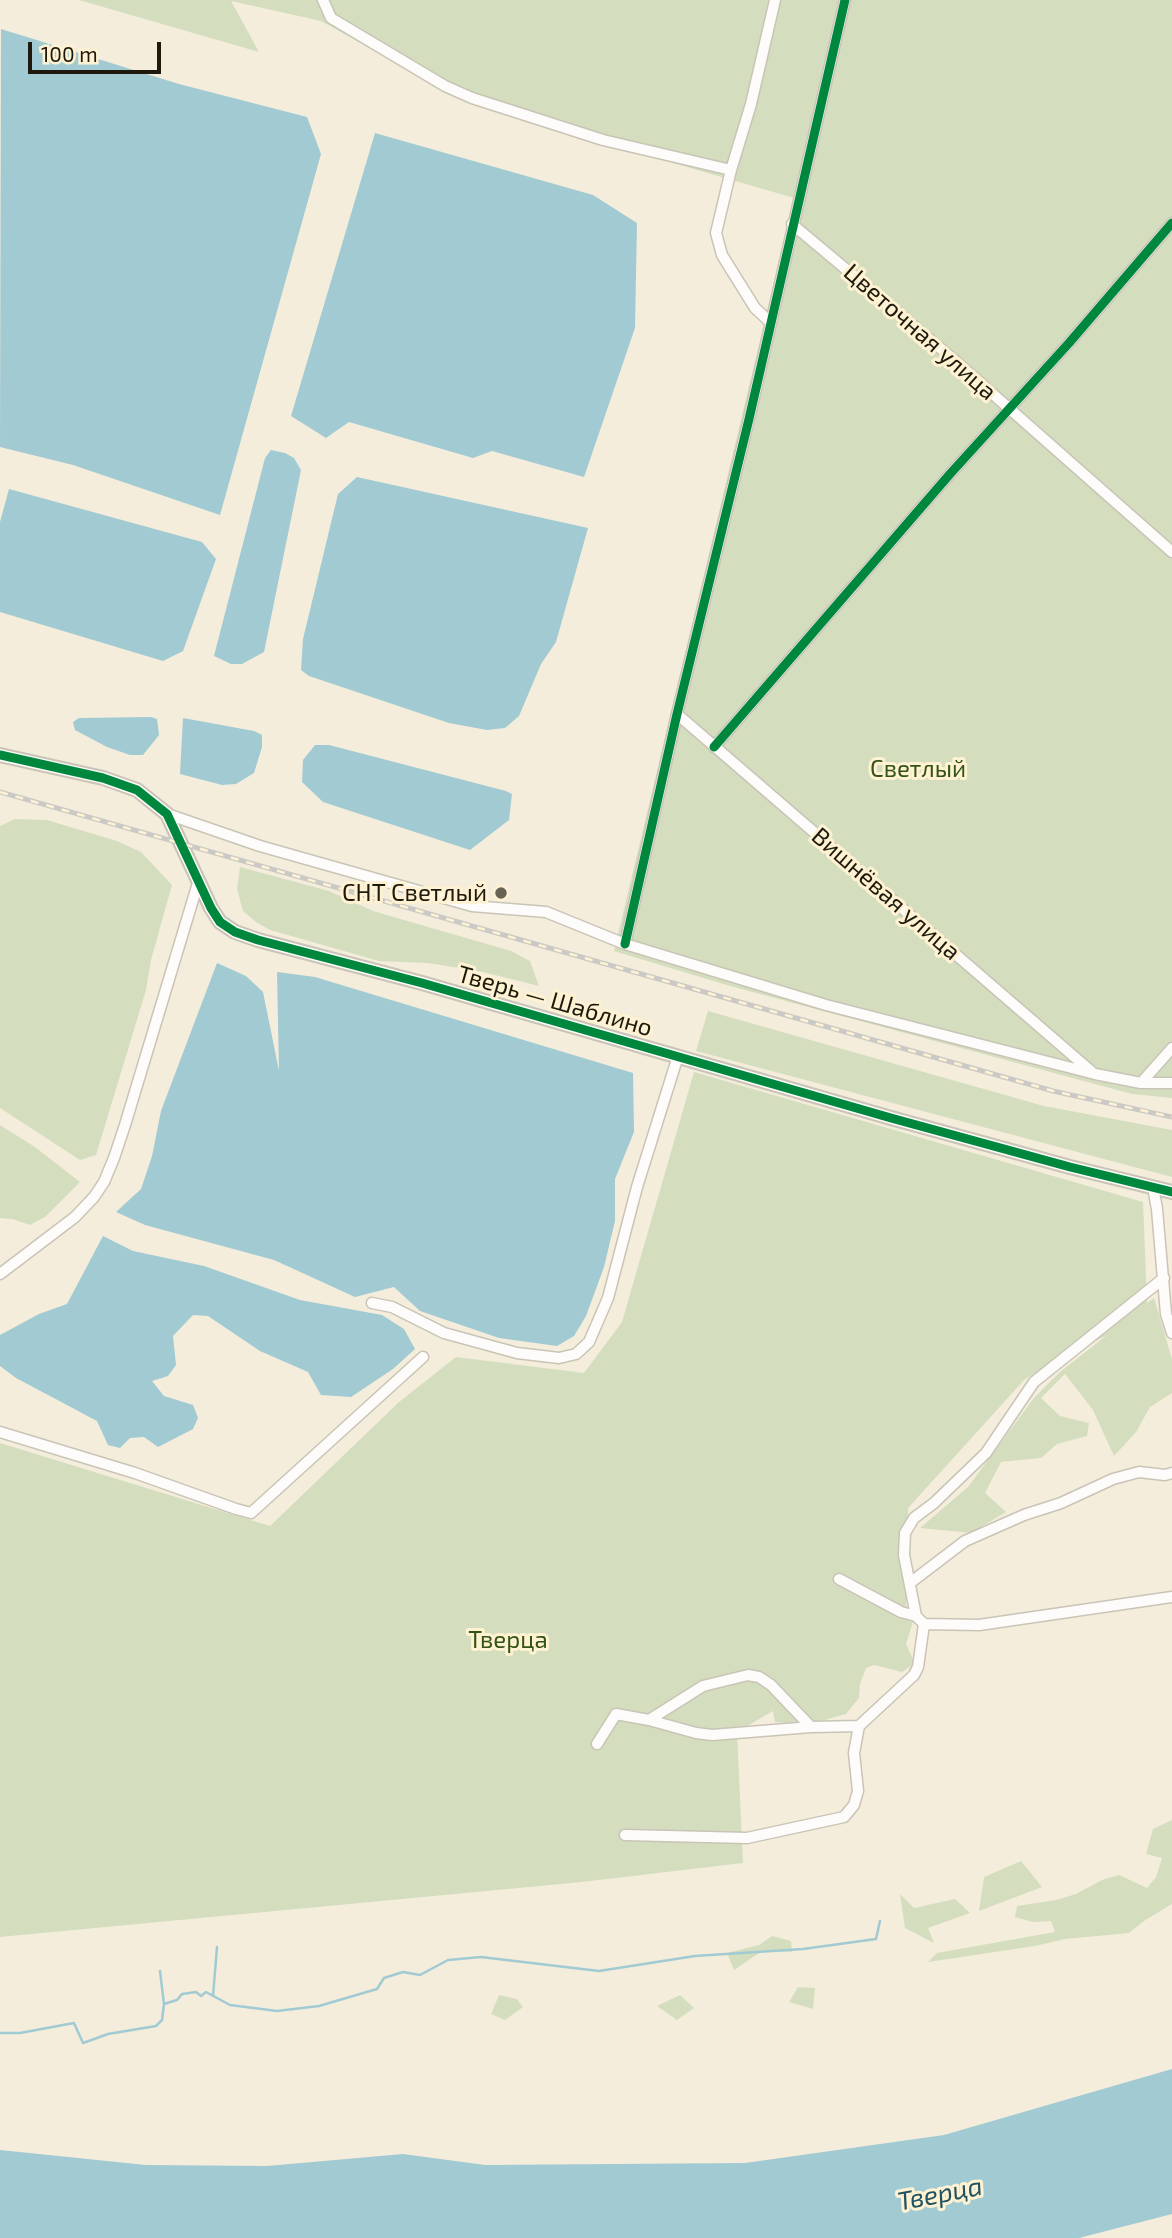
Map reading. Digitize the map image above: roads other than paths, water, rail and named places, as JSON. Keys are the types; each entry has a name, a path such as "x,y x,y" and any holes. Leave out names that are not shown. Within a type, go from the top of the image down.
{"street":[{"path":"323,0 331,18 444,86 472,98 603,139 731,170"},
{"path":"770,322 755,308 722,255 716,233 751,104 775,0"},
{"path":"625,944 845,0"},
{"path":"714,747 1172,223"},
{"name":"Цветочная улица","path":"793,225 952,358 1172,552"},
{"name":"Вишнёвая улица","path":"677,714 1095,1074"},
{"name":"Тверь — Шаблино","path":"0,755 91,775 125,784 136,790 167,814 218,920 244,935 422,983 924,1127 1172,1192"},
{"path":"167,814 260,846 472,906 546,912 625,944 826,1005 1095,1074 1141,1083 1172,1083"},
{"path":"0,1275 75,1217 104,1182 125,1125 198,883"},
{"path":"1141,1083 1172,1048"},
{"path":"372,1303 392,1307 444,1333 517,1353 559,1358 576,1354 589,1342 608,1297 637,1187 678,1056"},
{"path":"1153,1187 1166,1314 1172,1333"},
{"path":"625,1835 747,1838 844,1816 851,1811 858,1791 854,1754 859,1727 914,1675 918,1667 920,1620 904,1555 904,1537 914,1518 934,1503 986,1453 1034,1382 1164,1278"},
{"path":"0,1432 135,1473 251,1513 423,1357"},
{"path":"910,1583 965,1541 1024,1515 1061,1503 1113,1479 1139,1472 1172,1473"},
{"path":"839,1579 920,1620 979,1625 1172,1597"},
{"path":"649,1720 703,1686 748,1675 760,1677 771,1685 811,1727"},
{"path":"597,1744 616,1714 712,1735 811,1727 859,1727"}],"water":[{"path":"1,29 179,84 307,117 321,154 220,515 73,465 0,447"},
{"path":"375,133 593,195 637,223 635,328 584,477 492,451 473,458 349,422 326,438 291,416"},
{"path":"271,450 294,458 301,470 264,652 242,664 231,664 214,656 265,458"},
{"path":"357,477 588,528 556,642 541,664 519,716 505,728 487,730 449,723 309,676 301,670 303,639 338,494"},
{"path":"9,489 202,542 216,559 183,651 163,661 0,612 0,522"},
{"path":"79,718 157,719 159,735 143,755 130,755 107,747 75,730 73,722"},
{"path":"183,718 254,731 262,735 262,747 254,773 236,784 222,785 180,774"},
{"path":"315,745 329,745 506,791 512,794 509,820 470,850 323,802 302,782 303,760"},
{"path":"217,963 246,976 263,992 279,1071 277,972 315,977 633,1073 634,1132 615,1179 615,1221 604,1267 586,1316 574,1336 557,1346 499,1338 420,1311 394,1287 355,1297 274,1260 145,1225 116,1212 141,1189 152,1156 161,1111"},
{"path":"103,1236 133,1251 204,1266 300,1300 382,1315 404,1329 415,1349 393,1369 351,1397 321,1395 308,1372 260,1351 208,1316 193,1315 173,1336 176,1365 168,1376 152,1381 164,1396 193,1405 198,1418 193,1429 158,1447 144,1437 130,1438 120,1448 108,1445 97,1421 16,1378 0,1366 0,1335 39,1314 67,1304"},
{"name":"Тверца","path":"1172,2069 1172,2214 1079,2238 0,2238 0,2150 146,2165 267,2166 403,2154 485,2165 745,2163 944,2135"}],"waterway":[{"path":"164,2004 177,2000 182,1994 196,1992 201,1996 206,1992 230,2005 277,2011 319,2006 377,1989 384,1978 403,1972 420,1975 448,1960 481,1957 599,1971 695,1956 803,1949 876,1939 880,1921"},
{"path":"213,1996 217,1947"},
{"path":"0,2033 20,2033 74,2023 83,2043 108,2034 156,2026 162,2020 164,2004 160,1971"}],"railway":[{"path":"0,792 1053,1091 1172,1117"}],"place":[{"name":"СНТ Светлый","path":"501,893"}],"park label":[{"name":"Светлый","path":"918,769"}]}
